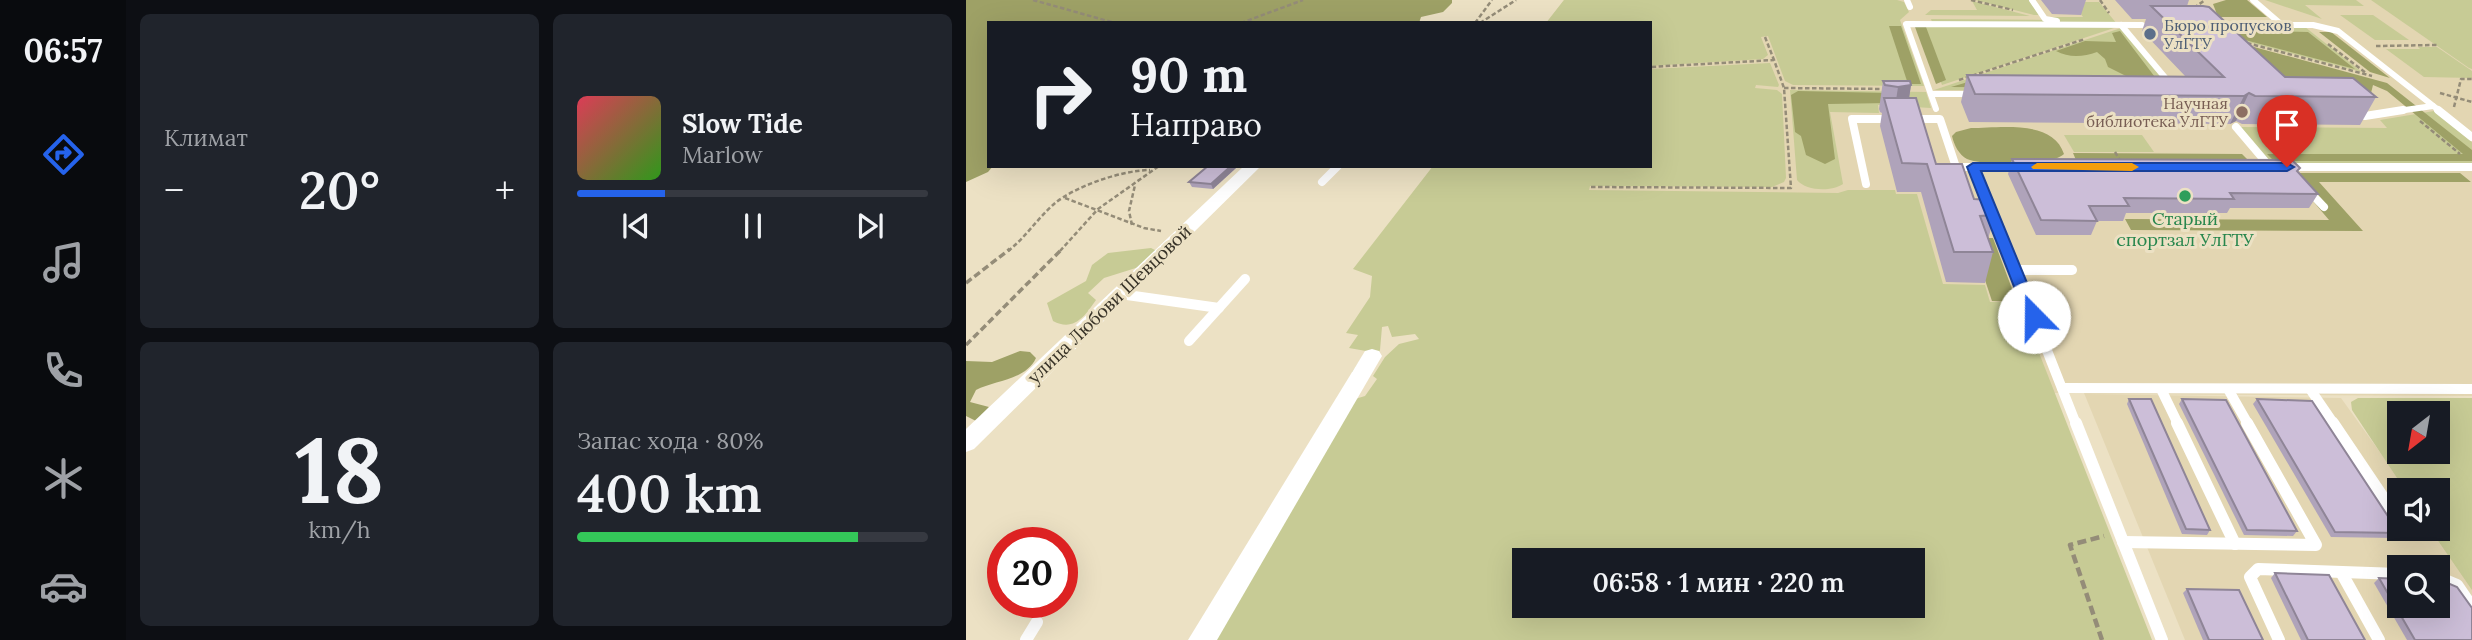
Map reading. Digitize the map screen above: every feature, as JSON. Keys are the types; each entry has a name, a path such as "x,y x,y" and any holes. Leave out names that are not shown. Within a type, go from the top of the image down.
{"street":[{"name":"улица Любови Шевцовой","path":"966,443 1251,168"},
{"path":"1202,640 1372,356"}],"lane":[{"path":"1907,0 1910,7"},
{"path":"2032,0 2045,19 2071,25"},
{"path":"2253,0 2282,25"},
{"path":"2276,20 2205,22 2304,25 2338,31 2472,137"},
{"path":"2118,23 2178,93 2173,95"},
{"path":"1936,109 1906,24 2140,23"},
{"path":"1931,94 1984,94"},
{"path":"2365,117 2433,106"},
{"path":"1866,184 1852,119 1940,120 1956,167 2038,167"},
{"path":"2236,127 2270,167"},
{"path":"1973,167 2162,640"},
{"path":"2257,167 2472,167"},
{"path":"2287,167 2323,208"},
{"path":"1322,182 1336,168"},
{"path":"2015,270 2072,271"},
{"path":"1189,341 1245,279"},
{"path":"1120,294 1219,308"},
{"path":"2062,388 2472,389"},
{"path":"2161,388 2235,544"},
{"path":"2121,537 2235,544 2316,545 2228,389"},
{"path":"2310,389 2387,503"},
{"path":"2280,640 2250,577 2259,569 2387,574"},
{"path":"2341,572 2379,640"},
{"path":"2450,582 2457,585 2472,607"},
{"path":"1026,640 1037,622"}],"path":[{"path":"1033,0 1108,21"},
{"path":"1246,21 1303,0"},
{"path":"1476,21 1492,0"},
{"path":"1483,21 1516,0"},
{"path":"2187,13 2205,0"},
{"path":"1954,82 2118,23"},
{"path":"2304,25 2367,74"},
{"path":"1591,187 1791,188 1784,88 1765,37"},
{"path":"2241,41 2472,102"},
{"path":"2357,46 2437,45"},
{"path":"1652,67 1774,60"},
{"path":"2444,115 2452,115 2461,79 2472,79"},
{"path":"1784,88 1886,89"},
{"path":"2407,110 2463,157"},
{"path":"2115,152 2124,167"},
{"path":"966,345 1006,302 1051,261 1098,209 1156,168"},
{"path":"966,282 1017,244 1054,204 1113,175 1131,170 1152,170"},
{"path":"1133,225 1129,211 1131,194 1136,183"},
{"path":"1065,198 1081,206 1098,209 1142,230 1183,233"},
{"path":"2102,640 2070,545 2121,537"}],"shaded area":[{"path":"1564,0 2472,0 2472,396 2085,394 2341,398 2398,478 2387,478 2387,541 2444,541 2472,581 2472,640 2185,640 2084,393 2031,393 1484,168 1652,168 1652,21 1548,21"}],"green space":[{"path":"966,0 1452,0 1443,12 1421,17 1420,21 987,21 987,168 991,168 966,182"},
{"path":"1564,0 1897,0 1904,2 1909,12 1900,20 1924,86 1793,85 1785,81 1768,36 1761,37 1768,55 1763,59 1652,66 1652,21 1548,21"},
{"path":"1975,0 2029,0 2039,15 2034,15"},
{"path":"2226,0 2247,0 2267,17 2218,17 2213,4"},
{"path":"2265,0 2356,0 2364,6 2305,5 2322,19"},
{"path":"2371,0 2472,0 2472,69 2469,68"},
{"path":"1972,1 2030,16 1925,15 1931,10 1977,10"},
{"path":"2072,2 2099,2 2117,24 1932,22 1931,19 2054,20 2053,17 2083,17"},
{"path":"2340,15 2373,15 2409,40 2375,40"},
{"path":"1889,26 1901,26 1921,84 1908,84"},
{"path":"1919,26 2117,27 1942,85"},
{"path":"1915,27 1926,27 1946,80 1936,84"},
{"path":"2197,27 2305,27 2362,72 2199,29"},
{"path":"2121,28 2172,89 2168,92 1934,90"},
{"path":"2207,30 2308,32 2355,69"},
{"path":"2120,31 2164,89 1951,87 1968,82 2132,79 2108,67 2105,59 2097,52 2076,56 2056,51 2085,41 2116,42 2112,33"},
{"path":"2319,32 2331,32 2390,78 2370,72"},
{"path":"2210,35 2387,83 2472,150 2472,161 2274,161 2267,154 2463,154 2387,91 2373,85 2370,97 2246,71"},
{"path":"2418,47 2437,47 2472,71 2472,78 2424,77 2386,49 2420,49"},
{"path":"1770,63 1778,87 1756,85 1755,88 1777,90 1782,94 1784,182 1772,187 1590,186 1589,190 1838,193 1848,190 1895,190 1896,194 1917,194 1943,284 1985,285 1990,302 2019,302 2152,640 1206,640 1355,399 1365,396 1377,379 1373,376 1385,357 1399,344 1419,339 1415,334 1392,337 1388,326 1382,327 1380,350 1366,374 1352,372 1366,351 1349,348 1358,335 1346,333 1370,297 1372,276 1353,269 1431,168 1652,168 1652,69"},
{"path":"1790,90 1926,92 1931,108 1878,105 1879,113 1830,112 1843,184 1819,189 1801,184 1797,180"},
{"path":"1798,91 1888,93 1890,103 1828,104 1835,159 1825,164 1806,155 1801,136 1795,132 1791,95"},
{"path":"2434,111 2472,142 2472,164 2270,164 2238,127 2387,128 2380,120"},
{"path":"2010,127 2037,130 2058,143 2064,154 2032,163 2001,164 1967,159 1956,146 1952,136 1956,132 1971,128"},
{"path":"2064,135 2142,135 2154,152 2074,152"},
{"path":"2073,153 2242,154 2248,160 2076,160"},
{"path":"2289,173 2460,173 2471,182 2319,182 2363,231 2131,230 2125,219 2329,220"},
{"path":"1971,238 1993,238 2017,302 1992,301"},
{"path":"1151,248 1157,251 1139,267 1104,278 1088,293 1096,300 1078,321 1067,325 1053,321 1047,303 1086,281 1092,265 1108,253"},
{"path":"1020,351 1030,352 1036,358 1018,375 976,390 970,402 989,407 976,421 966,416 966,361 992,362"},
{"path":"2358,398 2472,398 2472,590 2438,541 2450,541 2450,478 2397,478 2388,464 2450,464 2450,401 2387,401 2387,463 2352,410 2351,402"}],"building":[{"path":"2151,6 2209,7 2285,77 2353,78 2376,97 2255,96 2249,93 2244,96 1975,94 1967,75 2224,77"},
{"path":"1883,81 1910,81 1911,85 1898,87 1885,85"},
{"path":"1884,98 1916,98 1936,164 1962,164 1974,199 1989,200 1995,215 1980,216 1993,252 1954,252 1927,164 1902,163"},
{"path":"2012,159 2292,160 2300,168 2297,171 2318,194 2230,193 2234,199 2124,198 2129,206 2089,206 2097,221 2041,220"},
{"path":"1206,168 1229,168 1211,184 1189,182"},
{"path":"2129,399 2151,399 2210,530 2186,529"},
{"path":"2182,399 2226,400 2297,531 2247,530"},
{"path":"2257,399 2312,401 2387,515 2387,533 2335,532"},
{"path":"2275,573 2329,575 2365,640 2308,640"},
{"path":"2379,578 2387,578 2387,592"},
{"path":"2450,584 2457,587 2472,608 2472,640 2415,640 2402,618 2450,618"},
{"path":"2187,589 2239,590 2263,640 2209,640"}],"slow traffic":[{"path":"2037,167 2132,167"}],"place":[{"name":"Бюро пропусков УлГТУ","path":"2150,34"},
{"name":"Научная библиотека УлГТУ","path":"2242,112"},
{"name":"Старый спортзал УлГТУ","path":"2185,196"}],"route":[{"path":"2034,317 1973,167 2287,167"}]}
